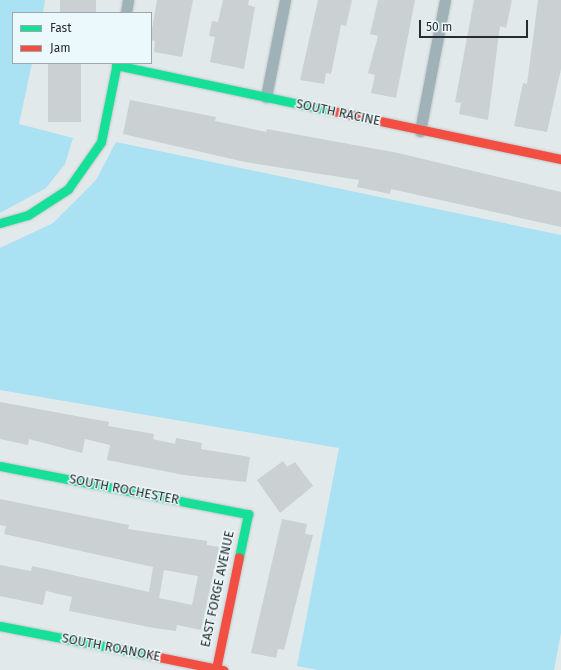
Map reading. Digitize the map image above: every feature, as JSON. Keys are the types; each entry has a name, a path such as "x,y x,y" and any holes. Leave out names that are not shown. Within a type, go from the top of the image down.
{"street":[{"path":"126,12 128,0"},
{"path":"266,97 285,0"},
{"path":"420,131 445,0"},
{"path":"0,223 28,215 68,189 101,142 117,64"},
{"name":"SOUTH RACINE","path":"117,64 420,131 561,159"},
{"name":"SOUTH ROCHESTER","path":"0,466 248,514"},
{"name":"EAST FORGE AVENUE","path":"219,669 248,514"},
{"name":"SOUTH ROANOKE","path":"0,626 219,669"}],"shaded area":[{"path":"0,0 45,0 43,12 12,12 12,64 32,64 19,124 73,138 65,164 46,188 0,213"},
{"path":"116,142 561,235 561,633 554,670 318,670 297,666 339,448 0,390 0,248 53,223 96,180"}],"building":[{"path":"60,0 96,0 96,12 60,12"},
{"path":"157,0 193,0 182,57 154,52 155,41 152,40 152,28"},
{"path":"223,0 249,0 248,5 255,7 244,69 210,62 215,37 209,36 212,21 218,22"},
{"path":"318,0 352,0 346,26 341,25 331,74 326,73 324,84 300,80"},
{"path":"378,0 415,0 396,98 371,93 375,75 368,73 378,36 370,34"},
{"path":"474,0 512,0 506,28 500,26 488,120 459,114 461,103 455,102"},
{"path":"538,0 561,0 561,69 547,132 514,126 523,83 527,84"},
{"path":"48,64 81,64 81,122 48,122"},
{"path":"130,100 216,117 215,121 266,132 267,129 398,153 561,192 561,227 391,189 390,194 357,187 359,180 245,162 123,134"},
{"path":"0,402 109,422 108,426 154,434 153,439 175,444 176,438 202,443 201,449 250,457 246,482 184,475 107,460 110,445 85,439 82,453 29,439 28,445 0,439"},
{"path":"283,461 287,467 295,462 313,486 280,513 257,480"},
{"path":"0,499 129,525 128,529 207,541 207,545 219,547 201,630 177,625 176,631 154,628 69,611 72,597 46,591 43,605 0,596 0,565 31,571 32,566 149,592 153,567 4,534 6,526 0,525","holes":["164,570 198,576 192,605 159,598"]},
{"path":"282,519 307,524 305,534 313,535 284,650 278,649 276,658 251,653"}],"traffic: fast":[{"path":"0,223 28,215 68,189 101,142 117,64"},
{"path":"116,65 333,111"},
{"path":"0,466 248,514 239,557"},
{"path":"0,626 149,655"}],"traffic: jam":[{"path":"333,111 561,159"},
{"path":"216,669 239,557"},
{"path":"149,655 223,670"}]}
